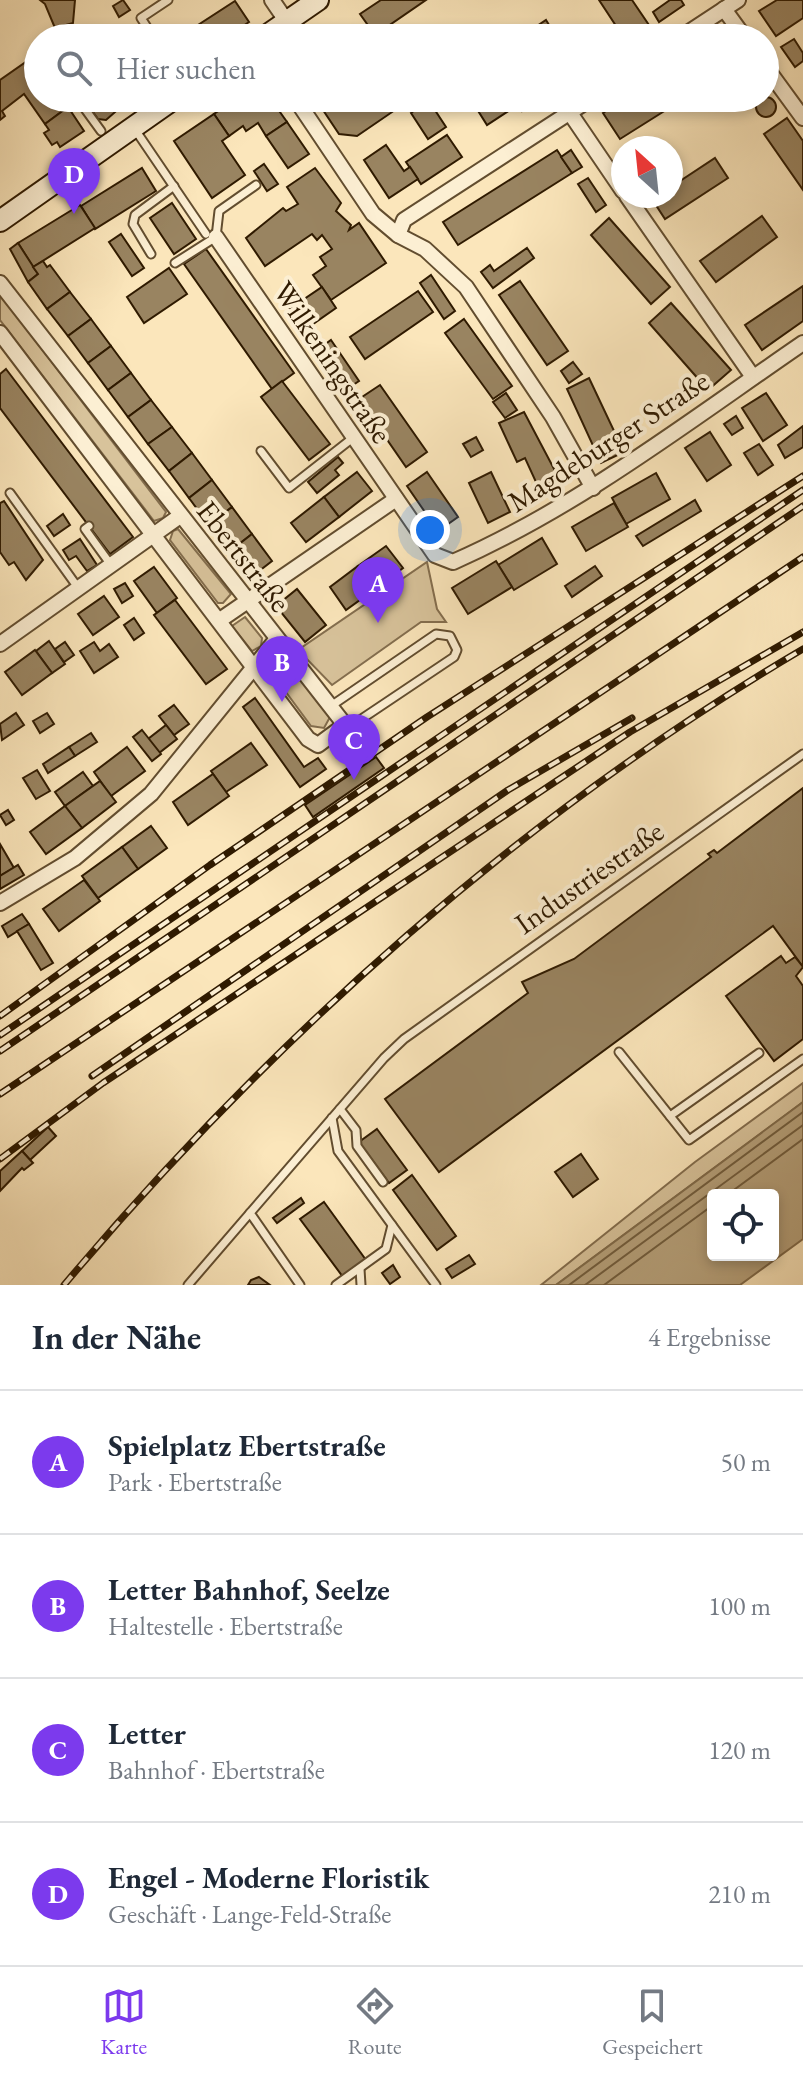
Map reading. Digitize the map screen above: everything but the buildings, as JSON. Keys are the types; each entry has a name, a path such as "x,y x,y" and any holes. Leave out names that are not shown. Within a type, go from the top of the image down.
{"street":[{"path":"272,0 287,22"},
{"path":"284,24 318,0"},
{"path":"701,24 738,0"},
{"path":"724,9 735,24"},
{"path":"779,85 803,118"},
{"path":"0,221 154,112"},
{"path":"304,112 373,214 398,235 425,249 466,287 553,417 593,488"},
{"path":"398,235 404,220 570,113 611,173"},
{"path":"635,208 753,377"},
{"name":"Wilkeningstraße","path":"211,236 435,555"},
{"name":"Ebertstraße","path":"0,283 247,604 345,725 318,745 308,739 255,665 0,333"},
{"name":"Magdeburger Straße","path":"435,555 453,562 541,520 593,488 803,343"},
{"path":"220,620 396,499"},
{"path":"0,644 180,516"},
{"path":"0,903 75,858 133,811 185,755 276,640"}],"lane":[{"path":"145,24 141,18 168,0"},
{"path":"87,112 101,131"},
{"name":"Wilkeningstraße","path":"133,126 211,236"},
{"path":"175,263 211,236 219,211 256,185"},
{"path":"151,254 133,224 135,215 174,186"},
{"path":"261,451 289,488 354,437"},
{"path":"10,493 79,589"},
{"path":"89,526 85,529 112,566"},
{"path":"331,706 436,634 450,636 457,650 454,657 354,724 345,725"},
{"name":"Industriestraße","path":"188,1285 404,1039 803,754"},
{"path":"619,1052 689,1140 803,1059"},
{"path":"670,1116 759,1053"},
{"path":"340,1109 356,1130 357,1146 383,1182"},
{"path":"332,1118 338,1151 436,1285"},
{"path":"250,1213 300,1285"},
{"path":"336,1285 386,1249 392,1225"},
{"path":"360,1269 361,1285"}],"shaded area":[{"path":"0,294 166,512 163,518 154,521 0,320"},
{"path":"178,529 231,594 223,603 218,603 170,540 173,531"},
{"path":"427,562 437,609 446,622 421,622 332,685 298,650"},
{"path":"245,617 262,638 261,646 252,651 232,626"},
{"path":"283,653 330,717 324,728 311,726 269,669"},
{"path":"803,1083 803,1102 556,1285 541,1285 695,1162"}],"water":[{"path":"803,1102 803,1239 779,1257 779,1189 707,1189 707,1261 773,1261 740,1285 556,1285"}],"railway":[{"path":"0,1016 210,865 427,717 803,476"},
{"path":"0,1035 803,490"},
{"path":"0,1051 803,506"},
{"path":"0,1094 803,557"},
{"path":"0,1159 103,1083 630,732 803,632"},
{"path":"64,1285 229,1104 316,1018 407,936 501,857 599,783 699,713 803,649"},
{"path":"92,1076 508,790 632,718"}],"place":[{"name":"Engel - Moderne Floristik","path":"74,214"},
{"name":"Spielplatz Ebertstraße","path":"378,623"},
{"name":"Letter Bahnhof, Seelze","path":"282,702"},
{"name":"Letter","path":"354,780"}]}
